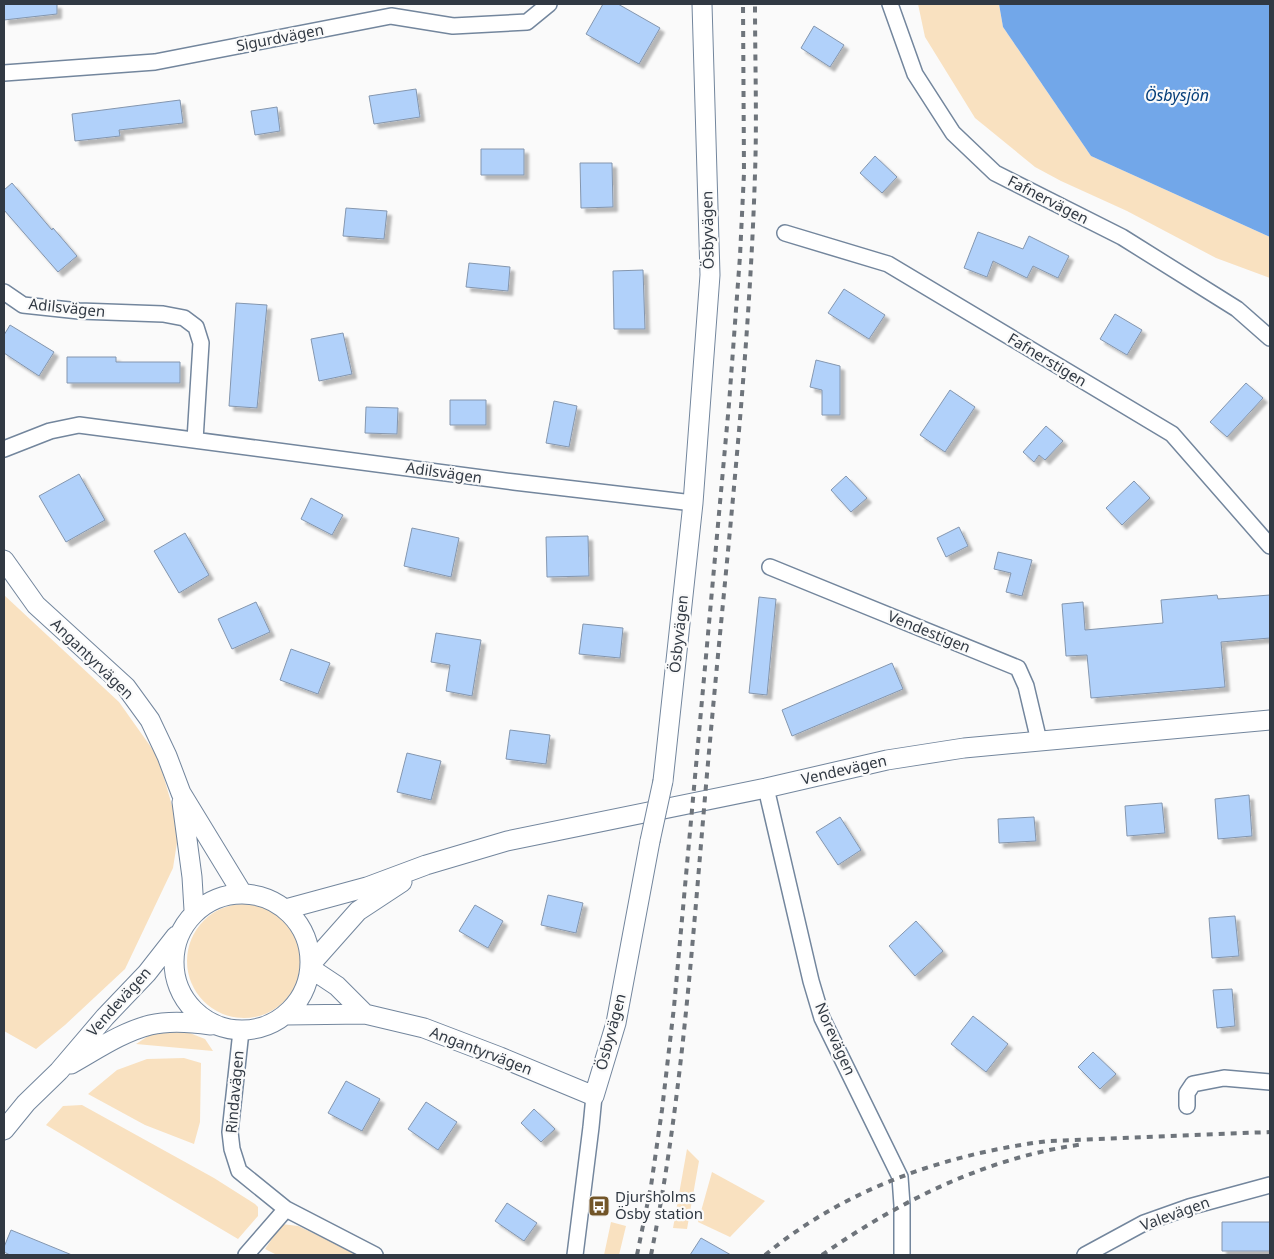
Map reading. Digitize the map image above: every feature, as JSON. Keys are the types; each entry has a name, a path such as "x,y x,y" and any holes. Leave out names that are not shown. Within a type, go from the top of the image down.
{"street":[{"name":"Sigurdvägen","path":"4,74 155,62 391,16 453,26 527,22 549,4"},
{"name":"Ösbyvägen","path":"575,1255 594,1096 616,1023 663,781 693,503 710,275 702,4"},
{"name":"Fafnervägen","path":"890,4 915,74 953,133 995,173 1122,237 1237,309 1270,338"},
{"name":"Fafnerstigen","path":"785,233 888,264 1172,434 1270,546"},
{"name":"Adilsvägen","path":"4,292 23,305 79,311 163,314 184,318 196,327 201,342 195,440"},
{"name":"Adilsvägen","path":"4,449 50,431 79,425 693,503"},
{"name":"Angantyrvägen","path":"4,560 36,605 126,687 150,720 167,756 181,793 242,893"},
{"name":"Vendestigen","path":"770,567 1018,668 1026,686 1038,741"},
{"name":"Vendevägen","path":"286,909 367,887 426,865 507,840 766,788 887,760 964,748 1270,720"},
{"name":"Norevägen","path":"766,788 809,971 822,1018 900,1177 902,1255"},
{"name":"Angantyrvägen","path":"181,793 192,877 194,910"},
{"name":"Vendevägen","path":"310,966 358,910 426,865"},
{"path":"242,893 266,897 286,909 304,931 310,953 309,977 300,999 286,1015 265,1027 241,1031 218,1026 200,1017 184,999 175,977 174,953 178,933 186,920 194,910 216,899 242,893"},
{"name":"Vendevägen","path":"4,1130 26,1103 59,1071 147,972 178,933"},
{"path":"310,966 337,986 365,1014"},
{"name":"Angantyrvägen","path":"286,1015 365,1014 424,1028 594,1096"},
{"name":"Vendevägen","path":"59,1071 123,1034 151,1024 184,1021 218,1026"},
{"name":"Rindavägen","path":"241,1031 230,1132 232,1149 239,1171 286,1209 375,1255"},
{"path":"1187,1106 1187,1093 1193,1084 1224,1078 1270,1082"},
{"name":"Valevägen","path":"1085,1255 1144,1224 1188,1207 1270,1185"},
{"path":"246,1255 286,1209"}],"shaded area":[{"path":"918,4 999,4 1003,27 1091,156 1270,237 1270,278 1216,258 1127,211 1035,167 975,118 925,37"},
{"path":"4,595 119,702 158,757 179,830 173,868 125,969 65,1025 36,1049 4,1031"},
{"path":"244,904 266,909 284,921 296,939 301,961 296,983 284,1001 266,1013 244,1018 222,1013 204,1001 192,983 187,961 192,939 204,921 222,909"},
{"path":"182,1030 205,1039 213,1051 136,1044 156,1031"},
{"path":"184,1058 201,1063 200,1122 194,1144 145,1125 88,1094 117,1070 147,1059"},
{"path":"82,1105 214,1178 255,1204 258,1207 258,1216 238,1239 46,1125 63,1106"},
{"path":"687,1149 699,1161 687,1229 673,1228"},
{"path":"712,1172 765,1201 730,1237 698,1222"},
{"path":"611,1222 626,1226 619,1255 604,1255"},
{"path":"282,1224 298,1226 360,1255 277,1255 265,1249"}],"water":[{"name":"Ösbysjön","path":"999,4 1270,4 1270,237 1091,156 1003,27"}],"building":[{"path":"4,4 57,4 57,14 4,20"},
{"path":"603,4 618,4 660,28 639,64 586,34"},
{"path":"814,26 844,45 830,67 801,48"},
{"path":"416,89 420,117 374,124 369,96"},
{"path":"180,100 183,123 119,130 120,136 75,141 72,114"},
{"path":"277,107 280,131 255,135 251,111"},
{"path":"481,149 524,149 524,175 481,175"},
{"path":"875,156 897,177 882,193 860,173"},
{"path":"580,163 612,163 613,207 581,208"},
{"path":"12,183 77,256 58,272 4,210 4,190"},
{"path":"346,208 387,211 384,239 343,236"},
{"path":"978,232 1023,249 1029,236 1069,256 1058,278 1033,266 1027,278 993,261 987,277 964,268"},
{"path":"469,263 510,267 508,291 466,287"},
{"path":"643,270 645,329 614,329 613,271"},
{"path":"844,289 885,315 869,339 828,313"},
{"path":"236,303 267,305 257,408 229,406"},
{"path":"1115,314 1142,330 1127,355 1100,339"},
{"path":"10,325 54,352 39,376 4,353 4,335"},
{"path":"343,333 352,374 319,381 311,339"},
{"path":"67,357 116,357 116,362 180,362 180,383 67,383"},
{"path":"816,360 840,366 840,415 822,415 822,390 810,387"},
{"path":"1246,383 1263,398 1227,437 1210,422"},
{"path":"950,390 975,407 945,452 920,435"},
{"path":"450,400 486,400 486,425 450,425"},
{"path":"554,401 577,406 569,447 546,443"},
{"path":"366,407 398,408 397,434 365,433"},
{"path":"1046,426 1063,441 1045,460 1039,455 1034,462 1023,452"},
{"path":"79,474 105,520 66,542 39,496"},
{"path":"846,476 867,498 851,512 831,490"},
{"path":"1134,481 1150,498 1122,525 1106,508"},
{"path":"311,498 343,515 332,535 301,519"},
{"path":"959,527 968,546 946,557 937,538"},
{"path":"412,528 459,538 451,577 404,566"},
{"path":"185,533 209,575 179,593 154,551"},
{"path":"588,536 589,576 547,577 546,537"},
{"path":"998,552 1032,560 1022,596 1006,592 1011,573 994,569"},
{"path":"1217,595 1218,599 1270,595 1270,638 1221,642 1225,687 1091,698 1087,655 1066,656 1062,604 1083,602 1085,630 1163,623 1161,600"},
{"path":"759,597 776,599 767,695 749,693"},
{"path":"256,602 270,632 232,649 218,619"},
{"path":"583,624 623,628 620,658 579,654"},
{"path":"436,633 481,640 472,696 446,691 450,665 431,662"},
{"path":"291,649 330,663 318,694 280,680"},
{"path":"892,663 903,689 792,736 782,710"},
{"path":"510,730 550,735 546,764 506,759"},
{"path":"407,753 441,761 431,800 397,792"},
{"path":"1249,795 1252,836 1218,839 1215,799"},
{"path":"1162,803 1165,833 1127,836 1125,806"},
{"path":"840,817 861,850 838,865 816,832"},
{"path":"1034,817 1036,841 999,843 998,819"},
{"path":"548,895 583,903 576,933 541,925"},
{"path":"475,905 503,921 488,948 459,931"},
{"path":"1235,916 1239,956 1212,958 1209,918"},
{"path":"916,921 943,951 915,976 889,946"},
{"path":"1232,989 1235,1026 1217,1028 1213,990"},
{"path":"973,1016 1008,1044 986,1072 951,1044"},
{"path":"1093,1052 1116,1074 1100,1089 1078,1067"},
{"path":"346,1081 380,1099 362,1131 328,1113"},
{"path":"426,1102 457,1122 438,1150 408,1129"},
{"path":"534,1109 555,1129 541,1142 521,1123"},
{"path":"507,1203 537,1223 524,1241 495,1221"},
{"path":"1222,1222 1270,1222 1270,1251 1222,1251"},
{"path":"11,1230 72,1255 10,1255 4,1252 4,1247"},
{"path":"701,1238 731,1255 690,1255"}],"railway":[{"path":"637,1255 651,1186 674,1007 729,404 744,173 743,4"},
{"path":"651,1255 672,1128 687,999 743,387 755,174 755,4"},
{"path":"765,1255 796,1231 863,1193 935,1165 972,1155 1048,1141 1270,1132"},
{"path":"822,1255 883,1216 914,1199 980,1170 1048,1150 1084,1144"}],"place":[{"name":"Djursholms Ösby station","path":"599,1206"}]}
